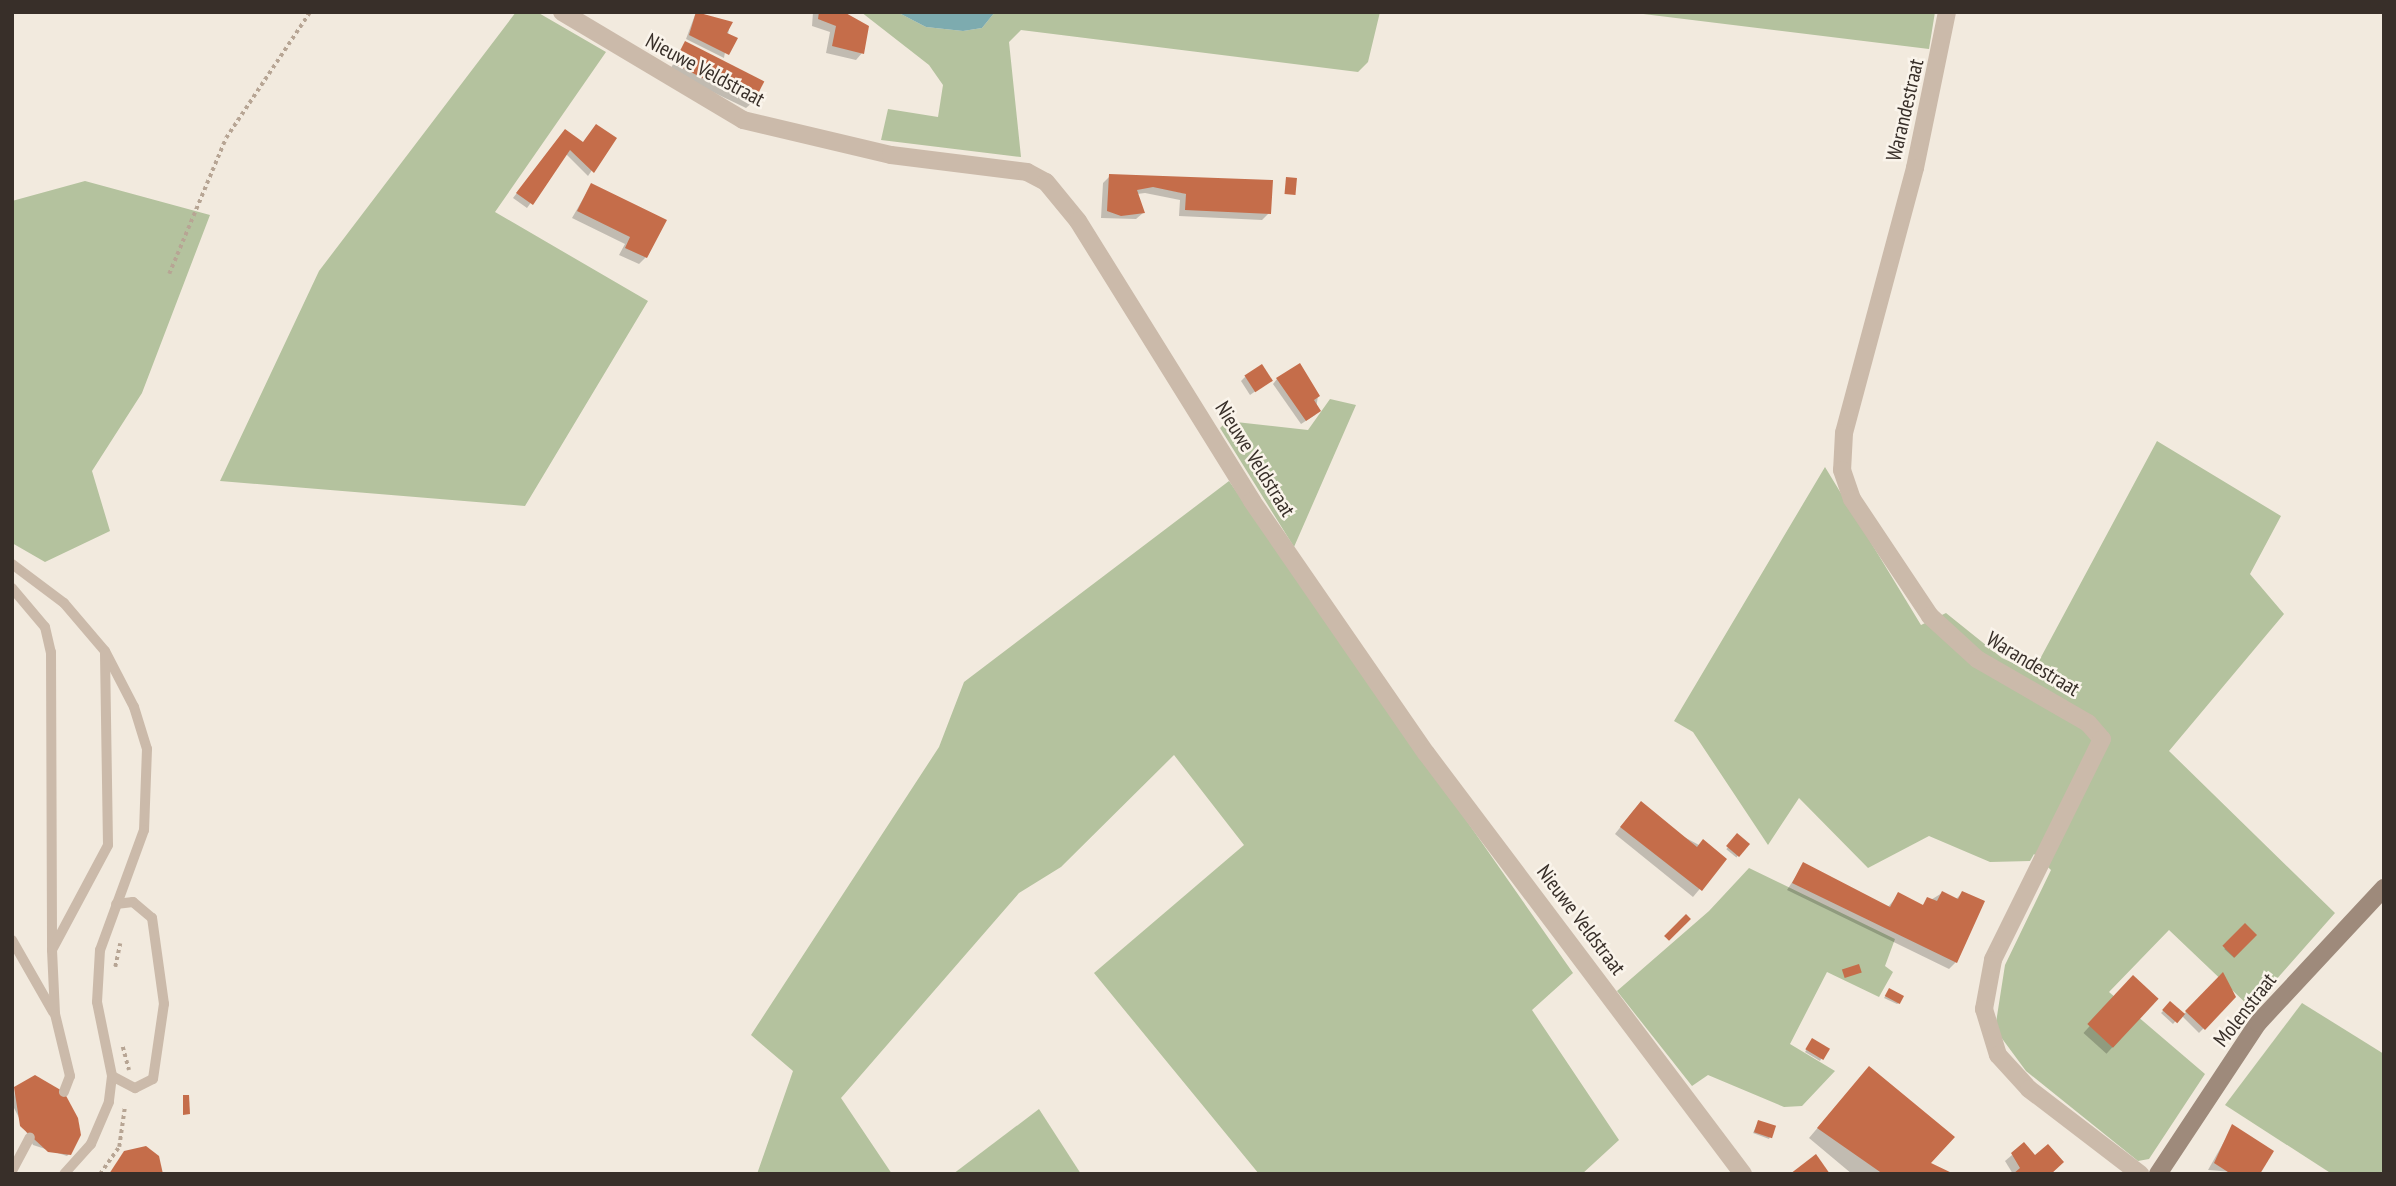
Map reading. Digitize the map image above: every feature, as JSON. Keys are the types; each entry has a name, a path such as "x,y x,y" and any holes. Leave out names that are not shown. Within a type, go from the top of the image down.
{"street":[{"name":"Nieuwe Veldstraat","path":"562,12 743,120 891,155 1027,172 1045,182 1079,220 1252,501 1426,753 1744,1174"},
{"name":"Warandestraat","path":"1947,12 1915,168 1844,433 1842,470 1852,499 1930,616 1977,659 2088,723 2102,739 1993,960 1984,1009 1998,1055 2029,1089 2140,1174"},
{"name":"Molenstraat","path":"2158,1174 2258,1023 2384,888"}],"lane":[{"path":"12,564 64,603 105,651 134,707 150,793 138,850 100,950 97,1002 112,1076 103,1121 64,1174"},
{"path":"12,588 50,639 52,950 55,1014"},
{"path":"52,950 108,845 105,651"},
{"path":"112,1076 129,1087 144,1088 153,1079 164,1004 152,918 133,902 116,904"},
{"path":"12,940 55,1014 69,1060 64,1092"},
{"path":"12,1171 30,1138"}],"path":[{"path":"169,274 226,138 310,12"},
{"path":"114,975 122,936"},
{"path":"100,1174 119,1147 129,1087 120,1041"}],"green space":[{"path":"516,12 537,12 606,52 495,212 648,301 525,506 220,481 319,271"},
{"path":"861,12 897,12 926,27 963,31 982,28 995,12 1380,12 1368,62 1358,72 1021,30 1009,42 1021,157 881,140 888,109 938,117 943,85 929,65"},
{"path":"1627,12 1935,12 1929,49"},
{"path":"85,181 210,215 142,393 92,471 110,531 45,562 12,543 12,201"},
{"path":"1330,399 1356,405 1294,547 1220,428 1227,421 1308,430"},
{"path":"2157,441 2281,516 2250,574 2284,614 2169,751 2335,913 2251,1008 2169,930 2109,992 2205,1074 2149,1159 2138,1161 2026,1071 1995,1029 2005,965 2051,870 2034,854 2030,861 1990,862 1929,836 1868,868 1799,798 1768,845 1693,732 1674,721 1825,467 1921,625 1946,613 2002,658 2033,672"},
{"path":"1229,481 1573,973 1532,1010 1619,1140 1582,1174 1259,1174 1094,973 1244,845 1174,755 1061,867 1019,893 841,1098 892,1174 757,1174 793,1071 751,1035 939,747 964,682"},
{"path":"1749,868 1895,939 1885,966 1893,972 1879,997 1827,972 1790,1044 1835,1071 1802,1106 1784,1107 1708,1075 1692,1086 1617,991 1709,911"},
{"path":"2302,1003 2384,1054 2384,1174 2332,1174 2225,1105"},
{"path":"1039,1109 1081,1174 953,1174"}],"water":[{"path":"897,12 995,12 982,28 963,31 926,27"}],"building":[{"path":"696,12 733,22 727,33 738,38 729,55 689,35"},
{"path":"819,12 844,12 869,26 864,54 832,46 836,26 818,19"},
{"path":"685,41 764,81 753,104 674,63"},
{"path":"596,124 617,138 594,173 570,150 533,205 516,193 565,129 583,142"},
{"path":"1109,174 1273,180 1271,214 1185,210 1186,194 1153,187 1137,190 1145,213 1121,216 1107,211"},
{"path":"1286,177 1297,178 1295,195 1285,194"},
{"path":"591,183 667,220 647,258 625,248 630,237 577,211"},
{"path":"1300,363 1320,396 1314,400 1321,411 1306,421 1276,378"},
{"path":"1262,364 1273,381 1255,392 1244,375"},
{"path":"1641,801 1697,847 1703,839 1727,859 1702,891 1620,827"},
{"path":"1737,833 1750,844 1739,857 1726,846"},
{"path":"1803,862 1890,907 1898,892 1923,905 1927,897 1937,901 1942,891 1958,899 1962,891 1985,901 1957,963 1792,883"},
{"path":"1686,914 1691,919 1669,941 1664,936"},
{"path":"2245,923 2257,935 2234,958 2222,946"},
{"path":"1859,964 1862,973 1845,978 1842,970"},
{"path":"2223,972 2236,997 2205,1030 2185,1011"},
{"path":"2133,975 2159,999 2113,1048 2087,1024"},
{"path":"1889,988 1904,996 1900,1004 1885,996"},
{"path":"2170,1001 2185,1014 2177,1023 2162,1010"},
{"path":"1812,1038 1830,1049 1823,1060 1805,1049"},
{"path":"1869,1066 1955,1137 1931,1163 1954,1174 1883,1174 1817,1128"},
{"path":"35,1075 64,1092 78,1118 81,1135 71,1155 48,1152 20,1126 14,1087"},
{"path":"183,1095 189,1095 190,1114 183,1115"},
{"path":"1758,1120 1776,1126 1772,1138 1754,1132"},
{"path":"2232,1124 2274,1151 2260,1174 2231,1174 2214,1163"},
{"path":"2024,1142 2035,1155 2048,1144 2064,1162 2051,1174 2013,1174 2020,1168 2011,1153"},
{"path":"146,1146 159,1156 163,1174 109,1174 124,1151"},
{"path":"1816,1154 1830,1174 1790,1174"}]}
